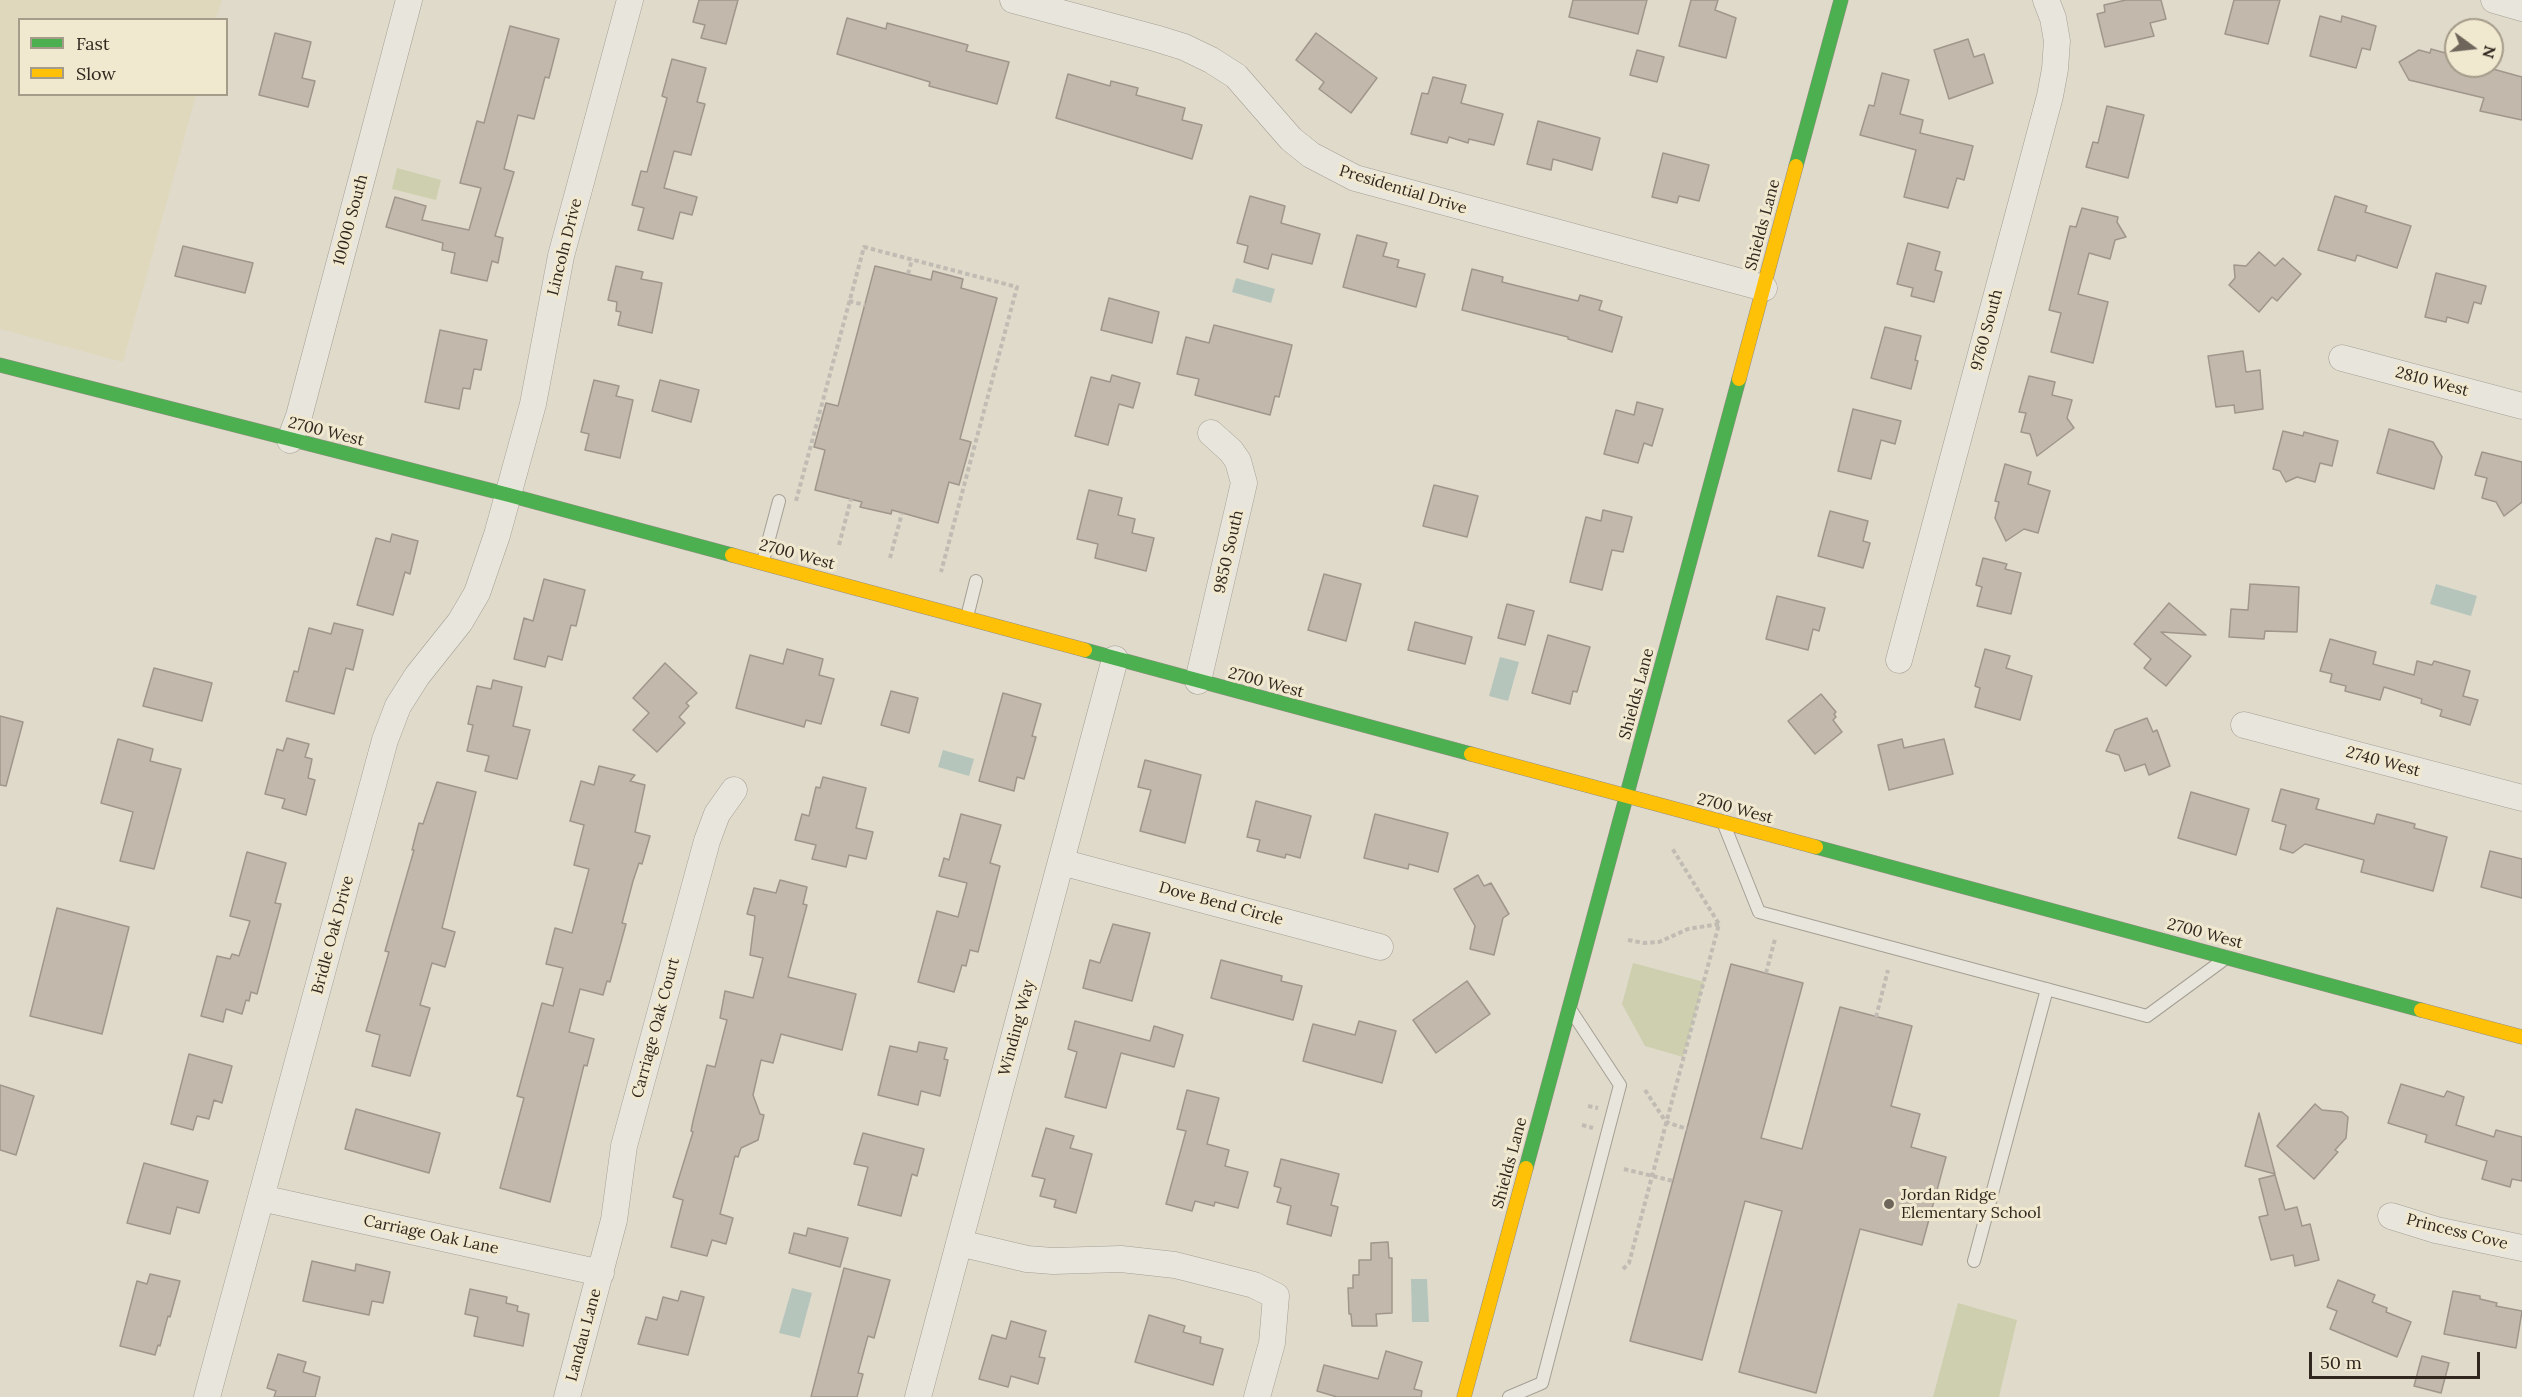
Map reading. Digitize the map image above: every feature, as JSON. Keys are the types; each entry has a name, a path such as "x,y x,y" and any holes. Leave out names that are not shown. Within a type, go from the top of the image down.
{"main road":[{"name":"Shields Lane","path":"1464,1397 1841,0"},
{"name":"2700 West","path":"0,365 509,495 2522,1036"}],"street":[{"name":"10000 South","path":"290,440 299,416 409,0"},
{"name":"Lincoln Drive","path":"509,495 533,404 561,256 630,0"},
{"name":"Presidential Drive","path":"1013,0 1155,38 1184,47 1211,60 1236,76 1291,139 1304,150 1332,168 1355,178 1764,288"},
{"name":"9760 South","path":"1899,660 2050,96 2057,41 2053,18 2046,0"},
{"path":"2494,0 2522,8"},
{"name":"2810 West","path":"2342,358 2522,406"},
{"name":"9850 South","path":"1198,681 1244,483 1238,462 1231,451 1210,434"},
{"name":"Bridle Oak Drive","path":"207,1397 385,740 398,706 410,686 460,622 477,593 509,495"},
{"name":"Winding Way","path":"918,1397 1115,659"},
{"name":"2740 West","path":"2244,725 2522,798"},
{"name":"Carriage Oak Court","path":"601,1273 614,1220 624,1146 704,852 717,814 734,790"},
{"name":"Dove Bend Circle","path":"1061,862 1380,947"},
{"name":"Carriage Oak Lane","path":"261,1198 601,1273"},
{"name":"Princess Cove","path":"2391,1216 2436,1230 2522,1248"},
{"path":"959,1243 1027,1259 1053,1261 1121,1259 1166,1263 1254,1285 1276,1296 1272,1343 1257,1397"},
{"name":"Landau Lane","path":"567,1397 601,1273"}],"lane":[{"path":"763,563 779,501"},
{"path":"967,618 976,581"},
{"path":"1723,823 1759,912 2147,1016 2227,957"},
{"path":"1974,1261 2048,989"},
{"path":"1509,1397 1542,1383 1620,1085 1570,1007"}],"path":[{"path":"794,510 864,247 1017,287 967,464 941,572"},
{"path":"908,274 912,259"},
{"path":"948,275 950,269"},
{"path":"849,301 865,305"},
{"path":"839,544 851,499"},
{"path":"890,558 902,513"},
{"path":"1623,1269 1629,1263 1719,924 1672,848"},
{"path":"1628,940 1644,943 1659,942 1688,929 1719,924"},
{"path":"1766,973 1775,939"},
{"path":"1876,1017 1888,970"},
{"path":"1645,1090 1666,1122 1687,1129"},
{"path":"1624,1169 1673,1181"}],"shaded area":[{"path":"0,0 222,0 216,18 18,18 18,96 196,96 123,362 0,329"},
{"path":"1236,278 1275,289 1271,303 1232,292"},
{"path":"2436,584 2477,596 2471,616 2430,604"},
{"path":"1500,657 1519,662 1508,701 1489,696"},
{"path":"943,750 974,759 969,776 938,767"},
{"path":"1411,1279 1427,1279 1429,1322 1412,1322"},
{"path":"792,1288 812,1293 800,1338 779,1333"}],"green space":[{"path":"397,168 441,180 436,200 392,189"},
{"path":"1633,963 1704,982 1683,1057 1645,1046 1622,1004"},
{"path":"1958,1303 2017,1320 1999,1397 1933,1397"}],"building":[{"path":"699,0 738,0 726,44 701,38 705,25 693,22"},
{"path":"1573,0 1647,0 1638,34 1569,17"},
{"path":"1691,0 1718,0 1715,10 1736,18 1726,58 1679,46"},
{"path":"2126,0 2161,0 2166,19 2150,23 2154,36 2105,47 2097,14 2105,12 2104,5"},
{"path":"2234,0 2280,0 2268,44 2225,34"},
{"path":"2320,16 2341,22 2342,16 2376,26 2370,50 2362,48 2356,68 2310,56"},
{"path":"847,18 886,29 887,23 968,45 966,51 1009,62 997,104 929,86 930,82 837,54"},
{"path":"510,26 559,39 549,78 545,77 534,119 518,115 504,169 514,172 495,236 503,238 498,263 492,261 487,281 451,273 455,253 442,250 443,243 386,227 395,197 426,206 422,220 469,230 481,188 460,183 477,121 484,123"},
{"path":"275,33 311,42 302,78 315,81 308,107 259,95"},
{"path":"1316,33 1377,78 1351,113 1319,89 1324,82 1296,60"},
{"path":"1968,39 1974,57 1984,54 1993,83 1949,99 1934,50"},
{"path":"2431,49 2444,53 2444,78 2504,78 2504,72 2522,77 2522,120 2480,111 2484,98 2409,80 2399,62 2419,50 2430,53"},
{"path":"1637,50 1664,57 1657,82 1630,75"},
{"path":"672,59 706,68 697,102 705,104 691,155 674,151 664,188 697,197 692,215 680,212 673,239 638,230 644,208 632,205 641,171 647,172 667,98 662,96"},
{"path":"1882,73 1909,80 1900,114 1923,120 1920,133 1973,146 1964,180 1957,178 1948,208 1904,197 1916,150 1860,135 1869,105 1874,106"},
{"path":"1068,74 1110,86 1111,81 1138,88 1136,95 1185,108 1182,120 1202,125 1192,159 1056,118"},
{"path":"1433,77 1466,85 1461,103 1503,114 1494,145 1469,139 1468,143 1449,137 1447,143 1411,134 1422,93 1428,94"},
{"path":"2107,106 2144,115 2128,178 2086,167 2093,142 2098,143"},
{"path":"1538,121 1600,138 1592,170 1553,159 1551,170 1527,164"},
{"path":"1663,153 1709,165 1699,201 1679,196 1677,203 1652,197"},
{"path":"1250,196 1285,206 1281,223 1320,234 1312,264 1272,254 1268,269 1244,262 1248,246 1237,243"},
{"path":"2335,196 2367,206 2365,212 2411,226 2397,268 2357,255 2355,261 2318,250"},
{"path":"2082,208 2118,217 2117,222 2126,237 2115,240 2110,259 2089,253 2078,294 2108,302 2093,363 2051,352 2061,313 2049,310 2070,226 2076,227"},
{"path":"1357,235 1387,243 1383,256 1399,260 1397,267 1425,274 1416,307 1343,287"},
{"path":"1908,243 1940,252 1935,270 1942,272 1934,302 1911,296 1913,288 1897,284"},
{"path":"183,246 253,263 245,293 175,276"},
{"path":"2259,252 2275,266 2283,258 2301,274 2277,301 2272,297 2259,312 2229,285 2235,278 2234,265 2246,266"},
{"path":"616,266 643,272 641,279 662,283 652,333 618,325 621,312 616,311 617,302 608,300"},
{"path":"875,266 931,280 933,271 963,279 961,288 997,298 960,439 971,442 959,485 949,482 938,523 892,510 891,514 860,507 862,502 815,490 825,450 814,447 826,403 838,406"},
{"path":"1472,269 1503,277 1502,282 1578,301 1580,295 1602,301 1599,310 1622,317 1612,352 1568,339 1568,337 1462,310"},
{"path":"2436,273 2486,286 2481,304 2474,302 2468,323 2447,317 2446,322 2425,317"},
{"path":"1109,298 1159,312 1152,343 1101,330"},
{"path":"1214,325 1292,345 1279,397 1275,396 1270,415 1195,395 1199,379 1177,374 1186,337 1209,343"},
{"path":"1885,327 1921,336 1911,389 1871,378"},
{"path":"440,330 487,340 481,370 474,369 470,389 463,388 459,409 425,402"},
{"path":"2243,351 2246,372 2260,370 2263,409 2235,413 2234,405 2216,407 2208,356"},
{"path":"1112,375 1140,383 1133,408 1119,404 1108,445 1075,436 1091,377 1110,382"},
{"path":"2029,376 2055,382 2052,395 2072,400 2067,418 2074,428 2037,456 2030,434 2021,432 2026,413 2019,412"},
{"path":"594,380 619,386 616,396 633,400 620,458 585,450 589,434 581,432"},
{"path":"660,380 699,390 691,422 652,411"},
{"path":"1637,402 1663,409 1652,446 1644,443 1638,463 1604,454 1616,410 1634,415"},
{"path":"1853,409 1901,421 1895,444 1881,440 1871,479 1838,471"},
{"path":"2389,429 2433,442 2442,457 2434,489 2377,473"},
{"path":"2283,431 2303,436 2304,432 2338,441 2332,466 2320,463 2315,482 2297,477 2286,482 2280,471 2273,469"},
{"path":"2482,452 2522,462 2522,502 2504,516 2496,502 2482,498 2487,478 2475,475"},
{"path":"2005,464 2031,472 2028,484 2050,491 2038,533 2024,529 2006,541 1995,518 1999,502 1995,501"},
{"path":"1434,485 1478,496 1467,537 1423,526"},
{"path":"1089,490 1122,498 1118,515 1135,519 1132,533 1154,538 1146,571 1095,558 1098,544 1077,539"},
{"path":"1603,510 1632,517 1623,552 1612,550 1602,590 1570,582 1586,517 1601,521"},
{"path":"1830,511 1868,521 1863,541 1870,543 1863,568 1818,556"},
{"path":"392,534 418,541 410,574 405,572 393,615 357,605 376,538 390,542"},
{"path":"1983,558 2007,564 2005,569 2021,573 2011,614 1977,606 1982,587 1976,585"},
{"path":"1324,574 1361,584 1346,641 1308,630"},
{"path":"544,579 585,590 576,626 571,625 562,660 548,656 545,667 514,659 524,618 533,621"},
{"path":"2250,584 2299,587 2297,632 2265,631 2264,639 2229,637 2231,609 2248,610"},
{"path":"1777,596 1825,608 1819,631 1813,629 1808,650 1766,639"},
{"path":"2169,603 2206,635 2161,632 2191,656 2166,686 2144,668 2151,659 2134,644"},
{"path":"1507,604 1534,611 1525,645 1498,638"},
{"path":"1415,622 1472,637 1465,664 1408,650"},
{"path":"334,623 363,630 353,670 346,668 334,714 286,701 294,671 298,672 309,628 331,634"},
{"path":"1548,635 1590,647 1577,692 1573,691 1570,704 1532,693"},
{"path":"2330,639 2376,652 2373,664 2414,675 2417,661 2432,665 2434,661 2470,671 2463,696 2478,700 2470,725 2440,716 2442,710 2421,703 2422,699 2384,687 2380,700 2345,691 2346,686 2330,682 2332,674 2320,671"},
{"path":"787,649 823,659 819,675 834,679 821,724 806,720 804,727 736,708 750,655 783,664"},
{"path":"1985,649 2010,656 2006,668 2032,676 2020,720 1975,707 1980,688 1975,686"},
{"path":"665,663 697,693 686,703 689,706 679,717 685,723 657,752 633,730 649,713 633,698"},
{"path":"154,668 212,683 202,721 143,706"},
{"path":"493,680 522,687 513,726 530,730 517,779 485,771 489,756 467,751 473,725 468,724 477,686 491,689"},
{"path":"891,691 918,698 909,733 881,725"},
{"path":"1003,693 1041,704 1032,736 1036,737 1024,779 1017,777 1014,791 979,781"},
{"path":"1821,694 1836,712 1833,720 1842,732 1815,754 1788,721"},
{"path":"0,716 23,722 6,786 0,785"},
{"path":"2147,718 2153,732 2157,730 2170,766 2149,775 2145,764 2125,771 2119,755 2106,751 2115,730"},
{"path":"287,738 309,744 305,757 312,759 308,778 315,780 306,815 282,808 285,799 265,794 277,749 283,751"},
{"path":"118,739 153,749 150,761 181,769 154,869 120,861 133,812 101,803"},
{"path":"1902,739 1904,748 1944,739 1953,774 1889,790 1878,745"},
{"path":"1145,760 1201,775 1185,843 1140,831 1151,790 1138,787"},
{"path":"599,766 635,775 630,781 645,785 635,832 650,836 642,864 639,863 633,881 622,923 626,924 610,982 607,981 603,995 580,989 569,1032 594,1039 587,1066 584,1065 550,1202 500,1188 524,1098 517,1096 542,1003 553,1006 563,968 546,964 555,928 572,933 589,869 574,865 584,825 570,821 581,781 594,785"},
{"path":"823,777 866,788 856,828 873,832 866,859 849,855 846,867 812,859 816,845 795,840 802,814 809,816 816,787 820,788"},
{"path":"437,782 476,792 442,928 455,932 445,967 432,963 420,1005 430,1008 410,1076 372,1066 380,1035 366,1031 389,952 385,951 414,850 412,850 419,823 423,824"},
{"path":"2281,789 2319,799 2316,809 2374,824 2377,814 2415,824 2414,828 2447,837 2433,891 2361,872 2364,860 2305,844 2293,853 2280,849 2286,825 2272,821"},
{"path":"2191,792 2249,809 2236,855 2178,838"},
{"path":"1256,801 1311,816 1300,858 1286,854 1285,858 1257,851 1260,840 1247,837"},
{"path":"961,814 1001,825 990,863 1000,866 978,952 970,950 966,966 962,965 954,992 918,982 937,911 958,917 967,883 939,876 944,858 949,860"},
{"path":"1375,814 1448,833 1438,872 1409,864 1408,869 1364,858"},
{"path":"2490,851 2522,859 2522,898 2481,887"},
{"path":"247,852 286,863 275,903 281,904 257,994 251,992 242,1014 226,1009 223,1022 201,1016 217,956 230,959 232,954 239,956 250,921 230,916"},
{"path":"1478,875 1484,886 1491,883 1509,914 1503,918 1494,955 1470,949 1475,926 1454,889"},
{"path":"780,880 807,887 803,904 807,905 788,977 856,994 842,1050 781,1034 773,1063 761,1060 753,1095 760,1114 764,1115 758,1140 741,1148 738,1157 735,1156 720,1214 733,1218 726,1244 712,1240 707,1256 671,1247 683,1200 673,1197 693,1132 691,1131 693,1121 707,1065 715,1067 727,1020 720,1018 725,991 753,998 763,958 750,955 755,916 747,914 754,888 776,893"},
{"path":"57,908 129,927 102,1034 30,1016"},
{"path":"1113,924 1150,933 1132,1001 1083,988 1090,960 1100,963"},
{"path":"1221,960 1282,976 1281,981 1302,986 1293,1020 1211,998"},
{"path":"1731,964 1803,983 1761,1138 1802,1149 1840,1007 1912,1026 1891,1106 1920,1114 1911,1147 1946,1157 1922,1245 1860,1229 1816,1393 1739,1372 1782,1211 1745,1201 1702,1360 1630,1341"},
{"path":"1467,981 1490,1014 1436,1053 1413,1020"},
{"path":"1075,1021 1150,1041 1154,1026 1183,1035 1174,1067 1121,1053 1106,1108 1065,1097 1077,1052 1068,1049"},
{"path":"1359,1021 1396,1031 1382,1083 1303,1061 1313,1024 1355,1035"},
{"path":"919,1042 947,1048 944,1059 948,1060 940,1096 921,1091 918,1105 878,1095 890,1046 917,1052"},
{"path":"189,1054 232,1066 222,1103 214,1100 209,1119 197,1116 193,1130 171,1124"},
{"path":"2401,1084 2444,1097 2447,1091 2464,1097 2456,1125 2494,1137 2496,1130 2522,1137 2522,1181 2512,1179 2510,1187 2482,1179 2487,1161 2425,1142 2427,1135 2388,1123"},
{"path":"0,1085 34,1096 16,1155 0,1150"},
{"path":"1187,1090 1219,1098 1207,1144 1229,1150 1225,1166 1248,1172 1238,1208 1215,1202 1214,1206 1195,1201 1192,1211 1166,1204 1186,1131 1177,1129"},
{"path":"2315,1104 2322,1110 2342,1112 2348,1117 2346,1138 2335,1150 2338,1152 2314,1179 2277,1146"},
{"path":"356,1109 440,1133 429,1173 345,1149"},
{"path":"2259,1113 2275,1174 2245,1166"},
{"path":"1046,1128 1074,1136 1070,1148 1092,1154 1076,1213 1054,1207 1056,1200 1040,1196 1045,1179 1032,1176"},
{"path":"863,1133 924,1149 917,1176 912,1174 901,1216 858,1205 868,1167 854,1164"},
{"path":"1281,1159 1339,1174 1331,1205 1338,1207 1331,1236 1287,1224 1291,1206 1277,1202 1281,1188 1274,1186"},
{"path":"144,1163 208,1181 199,1213 177,1207 170,1234 127,1223"},
{"path":"2275,1175 2285,1210 2297,1207 2302,1226 2310,1224 2319,1260 2295,1266 2293,1255 2271,1260 2259,1217 2268,1215 2259,1179"},
{"path":"808,1228 848,1238 840,1267 789,1253 794,1233 806,1236"},
{"path":"1388,1242 1389,1258 1392,1258 1392,1313 1376,1314 1377,1326 1352,1326 1348,1288 1353,1288 1353,1275 1359,1275 1359,1260 1371,1260 1371,1243"},
{"path":"312,1261 355,1271 356,1264 390,1272 383,1303 372,1301 369,1315 303,1301"},
{"path":"844,1268 890,1280 874,1338 868,1336 858,1373 863,1374 857,1397 811,1397"},
{"path":"150,1274 180,1281 170,1317 168,1316 160,1346 158,1345 155,1355 120,1346 137,1281 147,1284"},
{"path":"2338,1280 2375,1295 2372,1302 2387,1308 2386,1312 2411,1322 2397,1357 2330,1329 2337,1311 2327,1307"},
{"path":"470,1289 507,1297 506,1303 518,1306 517,1311 529,1314 523,1346 474,1336 478,1317 465,1314"},
{"path":"681,1291 704,1297 688,1355 638,1344 646,1317 657,1320 663,1297 678,1301"},
{"path":"2453,1291 2480,1296 2480,1299 2497,1303 2496,1306 2522,1311 2516,1348 2444,1334"},
{"path":"1149,1315 1185,1326 1183,1332 1201,1337 1200,1343 1223,1349 1213,1385 1135,1362"},
{"path":"1011,1321 1046,1331 1039,1357 1045,1358 1038,1384 1011,1376 1008,1387 979,1379 992,1335 1006,1339"},
{"path":"1386,1351 1422,1362 1414,1389 1422,1391 1421,1397 1337,1397 1317,1391 1324,1365 1378,1379"},
{"path":"278,1354 306,1362 303,1372 320,1377 315,1397 274,1397 276,1391 267,1388"},
{"path":"2422,1356 2449,1363 2441,1393 2414,1386"}],"traffic: fast":[{"path":"1796,166 1841,0"},
{"path":"0,365 509,495 732,555"},
{"path":"1526,1168 1739,379"},
{"path":"1085,650 1471,754"},
{"path":"1816,847 2421,1010"}],"traffic: slow":[{"path":"1739,379 1796,166"},
{"path":"732,555 1085,650"},
{"path":"1471,754 1816,847"},
{"path":"2421,1010 2522,1037"},
{"path":"1464,1397 1526,1168"}],"place":[{"name":"Jordan Ridge Elementary School","path":"1889,1204"}]}
